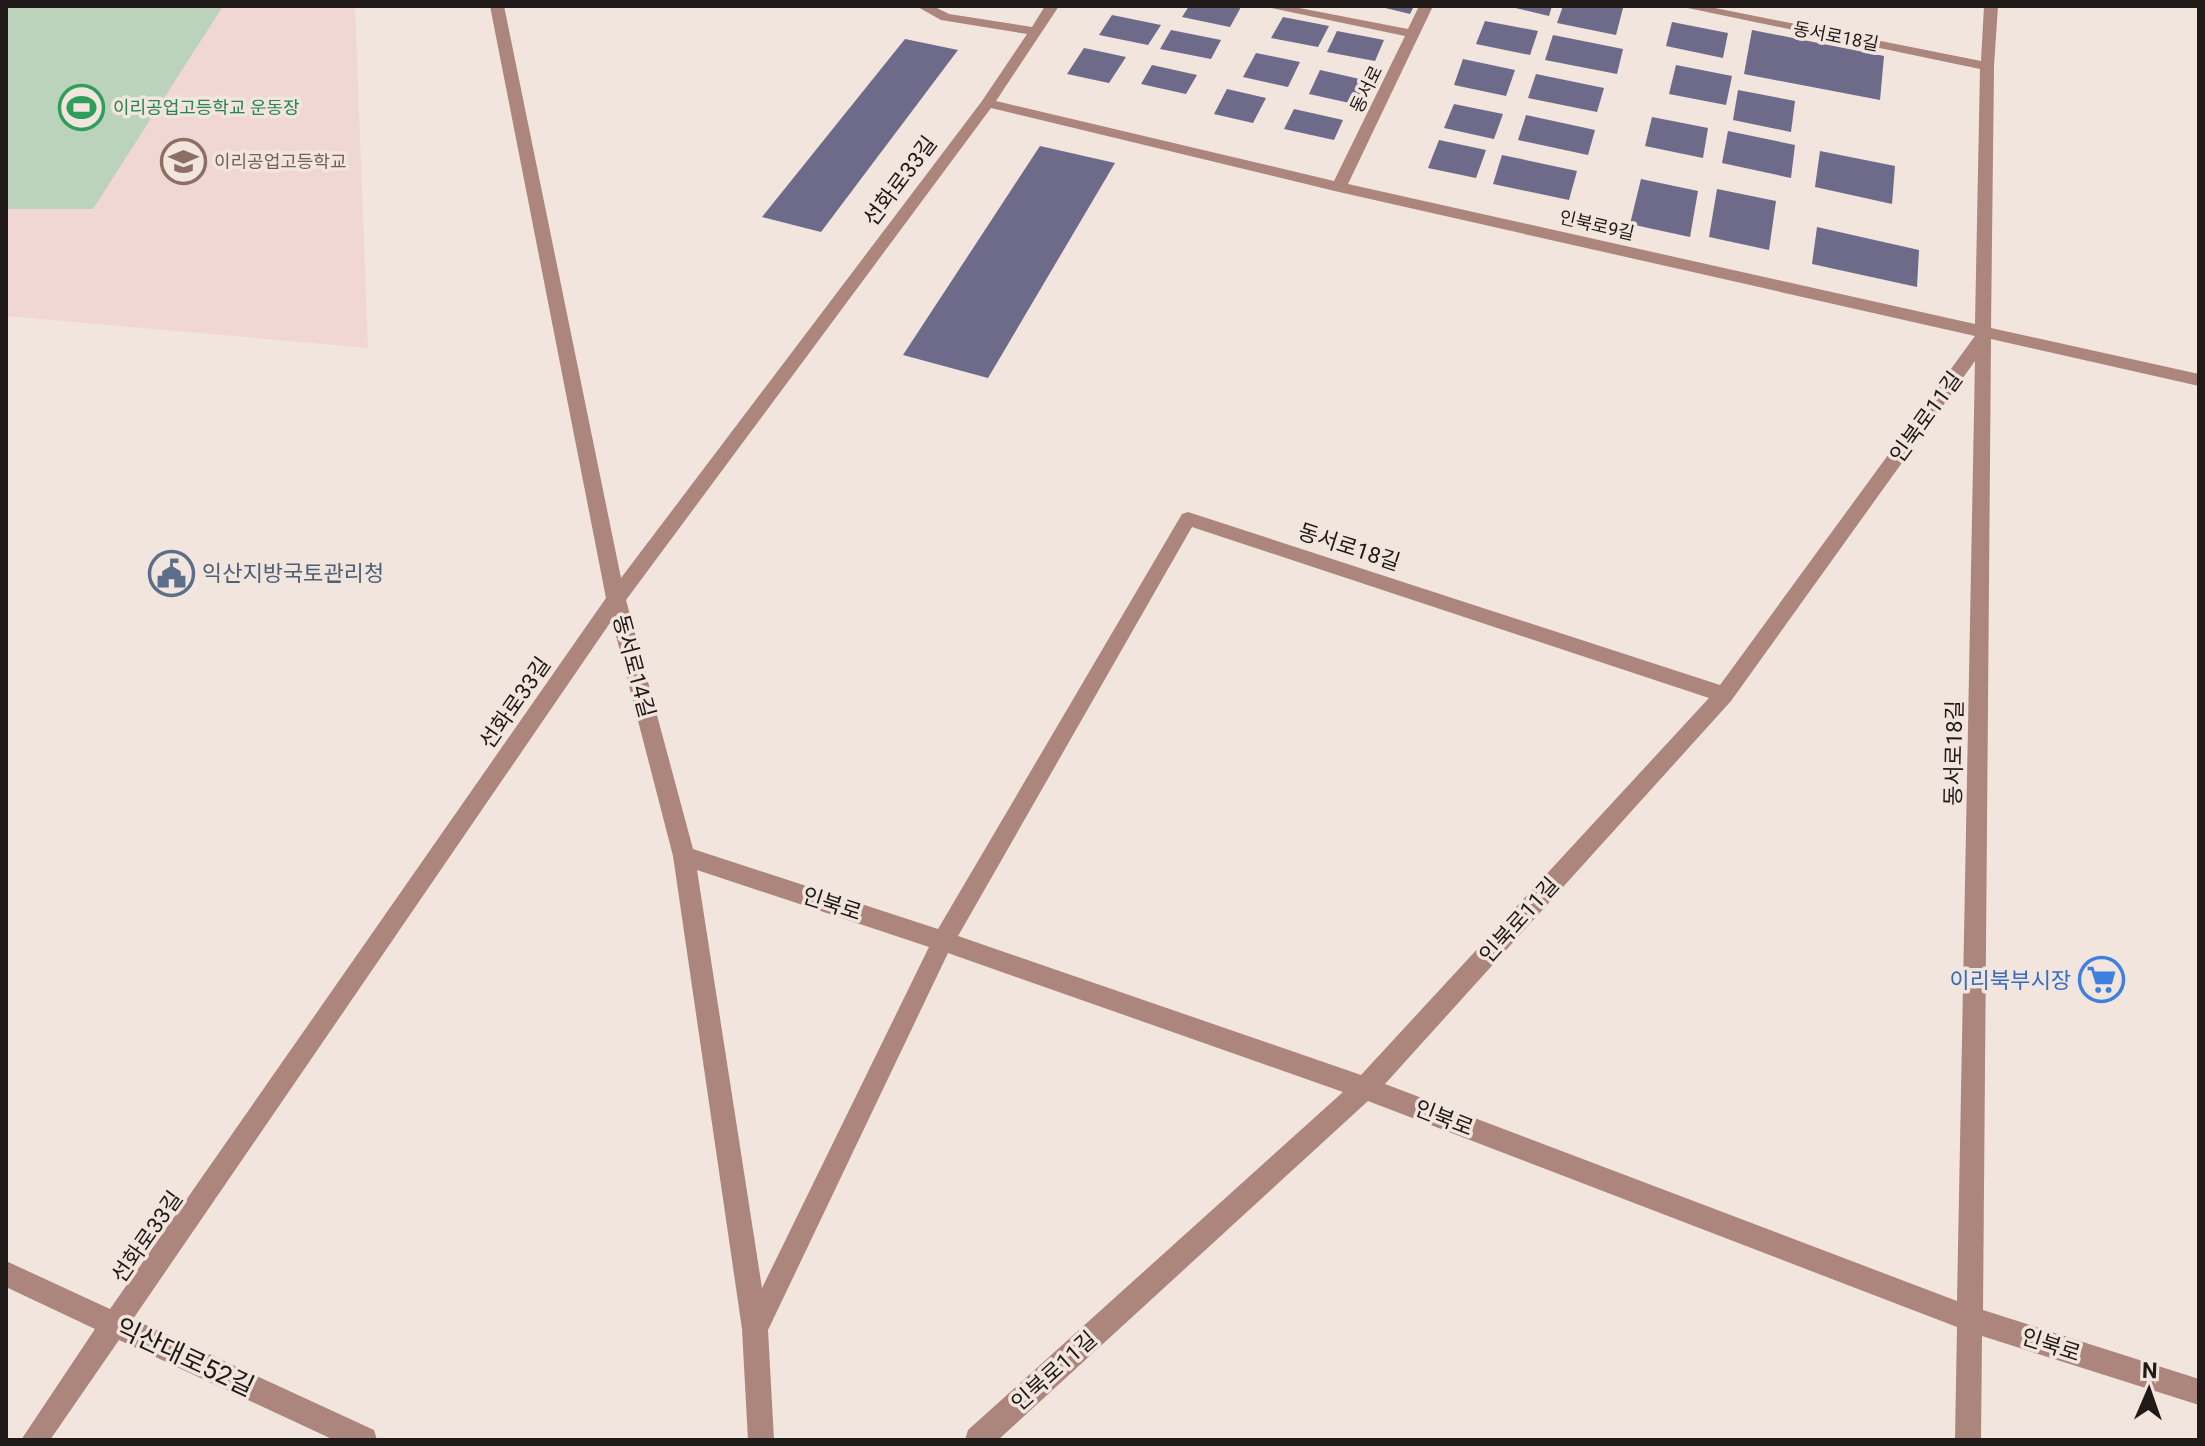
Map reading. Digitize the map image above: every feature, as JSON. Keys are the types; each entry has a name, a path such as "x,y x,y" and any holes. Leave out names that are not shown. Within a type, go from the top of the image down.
{"street":[{"name":"동서로14길","path":"497,6 616,599 684,856 755,1329 761,1440"},
{"path":"923,6 946,17 1035,31"},
{"name":"선화로33길","path":"34,1440 616,599 988,103 1052,6"},
{"path":"1269,6 1413,34"},
{"name":"동서로","path":"1339,187 1426,6"},
{"name":"동서로18길","path":"1685,6 1987,66"},
{"name":"동서로18길","path":"1968,1440 1986,333 1987,66 1991,6"},
{"name":"인북로9길","path":"988,103 1339,187 2199,380"},
{"name":"인북로11길","path":"978,1440 1365,1088 1724,695 1986,333"},
{"name":"동서로14길","path":"755,1329 943,941 1188,519"},
{"name":"동서로18길","path":"1188,519 1724,695"},
{"name":"인북로","path":"684,856 943,941 1365,1088 1968,1318 2199,1392"},
{"name":"익산대로52길","path":"6,1274 364,1440"}],"shaded area":[{"name":"이리공업고등학교","path":"6,6 355,6 368,348 6,316"}],"green space":[{"name":"이리공업고등학교 운동장","path":"6,6 223,6 93,209 6,209"}],"building":[{"path":"1189,6 1241,7 1230,27 1182,17"},
{"path":"1377,6 1414,6 1410,14"},
{"path":"1507,6 1552,6 1549,16"},
{"path":"1563,6 1623,8 1616,35 1557,23"},
{"path":"1112,15 1161,25 1148,45 1099,35"},
{"path":"1283,17 1329,26 1318,47 1271,38"},
{"path":"1485,21 1538,31 1530,55 1476,44"},
{"path":"1672,22 1728,33 1723,58 1666,46"},
{"path":"1171,30 1221,40 1211,59 1160,49"},
{"path":"1752,30 1884,56 1880,100 1744,74"},
{"path":"1337,31 1384,40 1375,61 1327,52"},
{"path":"1553,35 1623,49 1617,74 1545,60"},
{"path":"905,39 958,50 821,232 762,217"},
{"path":"1084,48 1126,57 1109,83 1067,74"},
{"path":"1256,53 1300,62 1288,87 1243,77"},
{"path":"1463,59 1515,70 1506,96 1454,85"},
{"path":"1152,65 1197,75 1186,94 1141,84"},
{"path":"1676,65 1732,76 1726,105 1669,94"},
{"path":"1320,70 1373,82 1363,106 1309,94"},
{"path":"1536,74 1604,88 1597,112 1528,98"},
{"path":"1227,89 1266,98 1253,123 1214,114"},
{"path":"1738,90 1795,101 1791,132 1733,120"},
{"path":"1454,104 1503,114 1494,139 1444,128"},
{"path":"1294,109 1343,120 1334,140 1284,129"},
{"path":"1526,115 1595,130 1588,155 1518,140"},
{"path":"1652,117 1708,128 1703,158 1645,146"},
{"path":"1728,131 1795,145 1791,178 1722,163"},
{"path":"1439,140 1486,150 1476,178 1428,168"},
{"path":"1040,146 1115,163 988,378 903,355"},
{"path":"1820,151 1895,166 1892,204 1815,187"},
{"path":"1502,155 1577,171 1569,200 1493,184"},
{"path":"1641,179 1698,191 1690,237 1630,224"},
{"path":"1717,189 1776,201 1769,250 1709,237"},
{"path":"1817,227 1919,250 1917,287 1812,264"}],"place":[{"name":"이리공업고등학교 운동장","path":"82,107"},
{"name":"이리공업고등학교","path":"183,161"},
{"name":"익산지방국토관리청","path":"171,573"},
{"name":"이리북부시장","path":"2102,980"}]}
